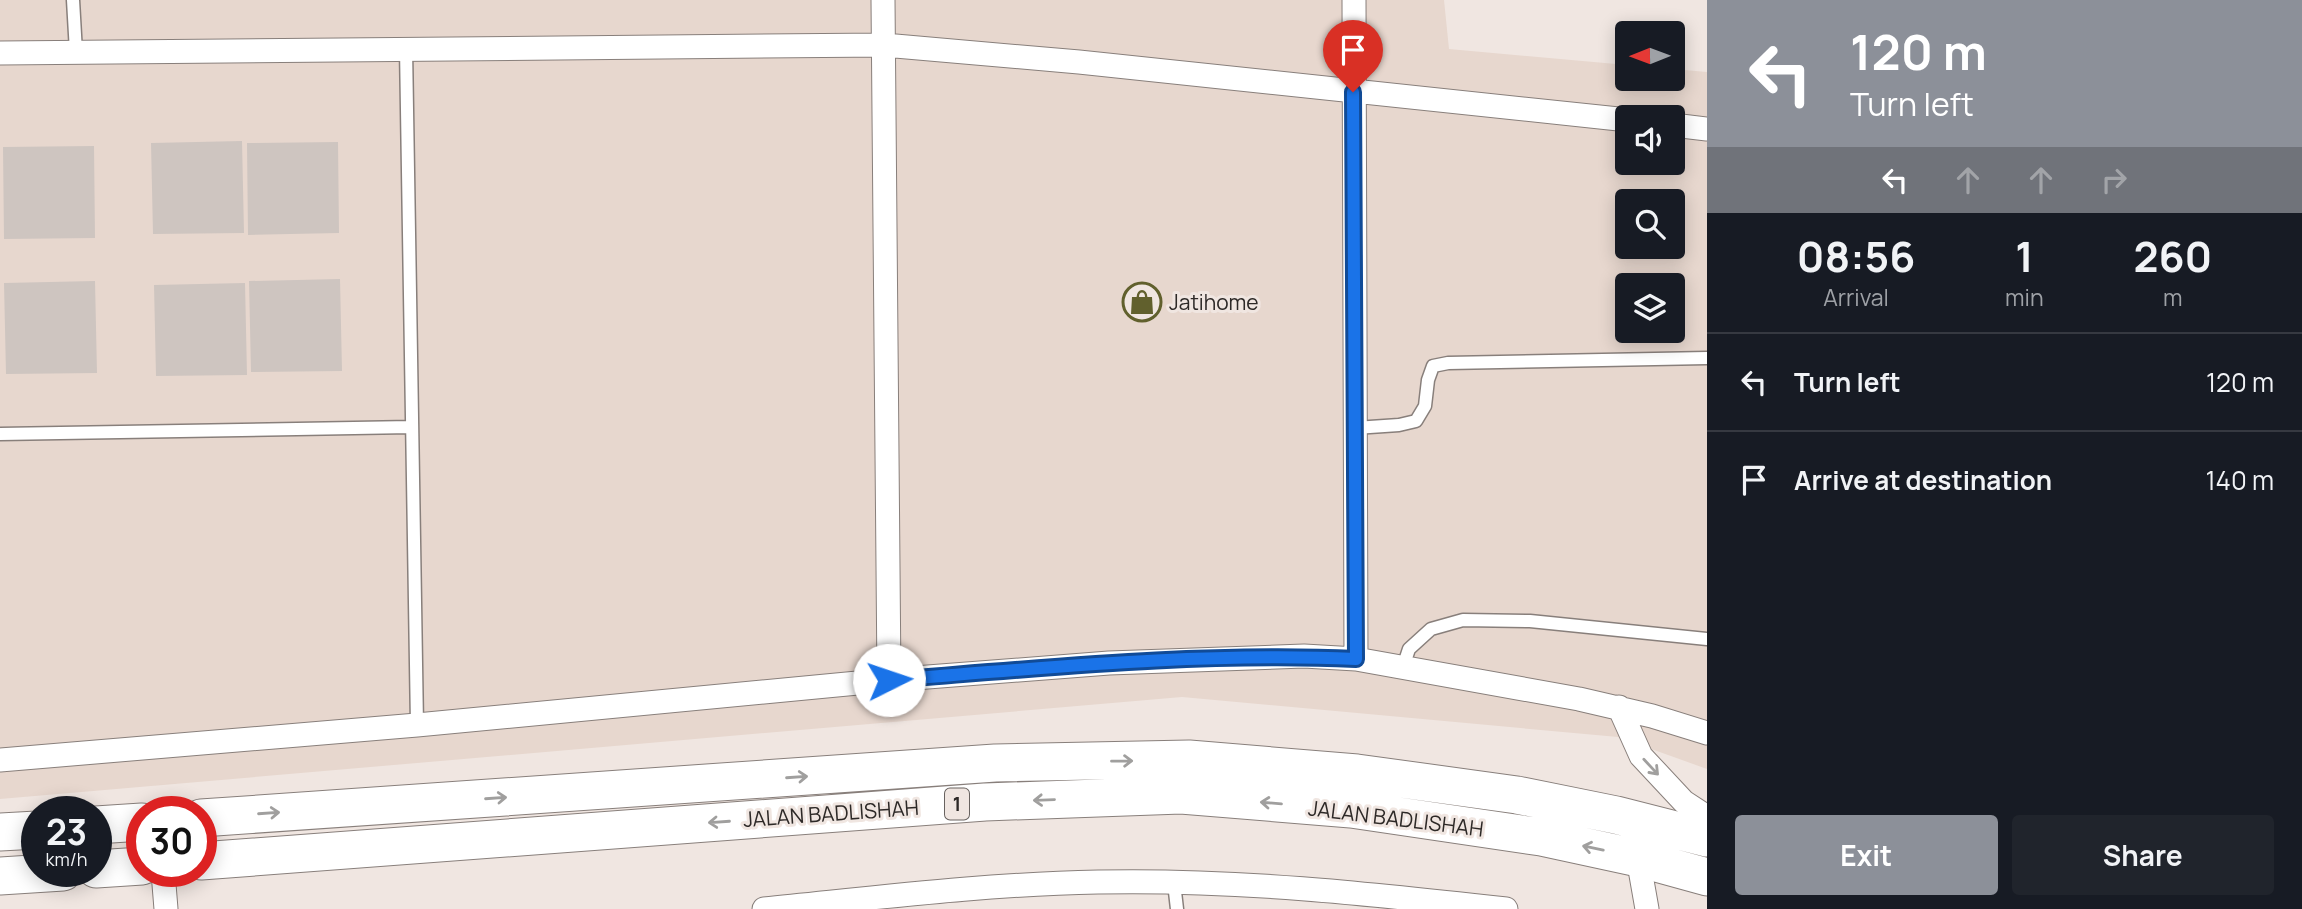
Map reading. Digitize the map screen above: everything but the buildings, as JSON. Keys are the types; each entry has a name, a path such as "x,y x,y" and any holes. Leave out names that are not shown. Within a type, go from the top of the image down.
{"main road":[{"name":"JALAN BADLISHAH","path":"217,817 995,763 1189,759 1357,773 1517,795 1616,815 1707,838"},
{"name":"JALAN BADLISHAH","path":"217,860 985,802 1181,796 1351,809 1541,837 1638,858 1707,877"},
{"path":"0,832 21,831"},
{"path":"0,876 21,875"}],"street":[{"path":"883,0 889,680"},
{"path":"1354,0 1356,659"},
{"path":"0,53 884,45 1079,62 1615,119"},
{"path":"1685,126 1707,129"},
{"path":"0,760 417,725 889,680 1109,663 1304,656 1356,659 1619,707 1707,733"},
{"path":"1619,707 1642,756 1684,802 1707,817"},
{"path":"1638,858 1647,909"},
{"path":"764,909 960,889 1098,882 1225,884 1367,894 1506,909"},
{"path":"164,887 166,909"}],"lane":[{"path":"73,0 76,52"},
{"path":"406,48 417,725"},
{"path":"1354,428 1416,421 1425,406 1428,380 1433,366 1448,363 1707,358"},
{"path":"0,434 411,427"},
{"path":"1403,667 1409,649 1431,629 1463,621 1530,621 1707,639"},
{"path":"1174,883 1177,909"}],"shaded area":[{"path":"0,0 1444,0 1449,49 1615,64 1615,91 1685,91 1685,70 1707,72 1707,769 1618,737 1182,697 0,799"}],"place":[{"name":"Jatihome","path":"1142,302"}],"route":[{"path":"889,680 1109,663 1304,656 1356,659 1353,92"}]}
